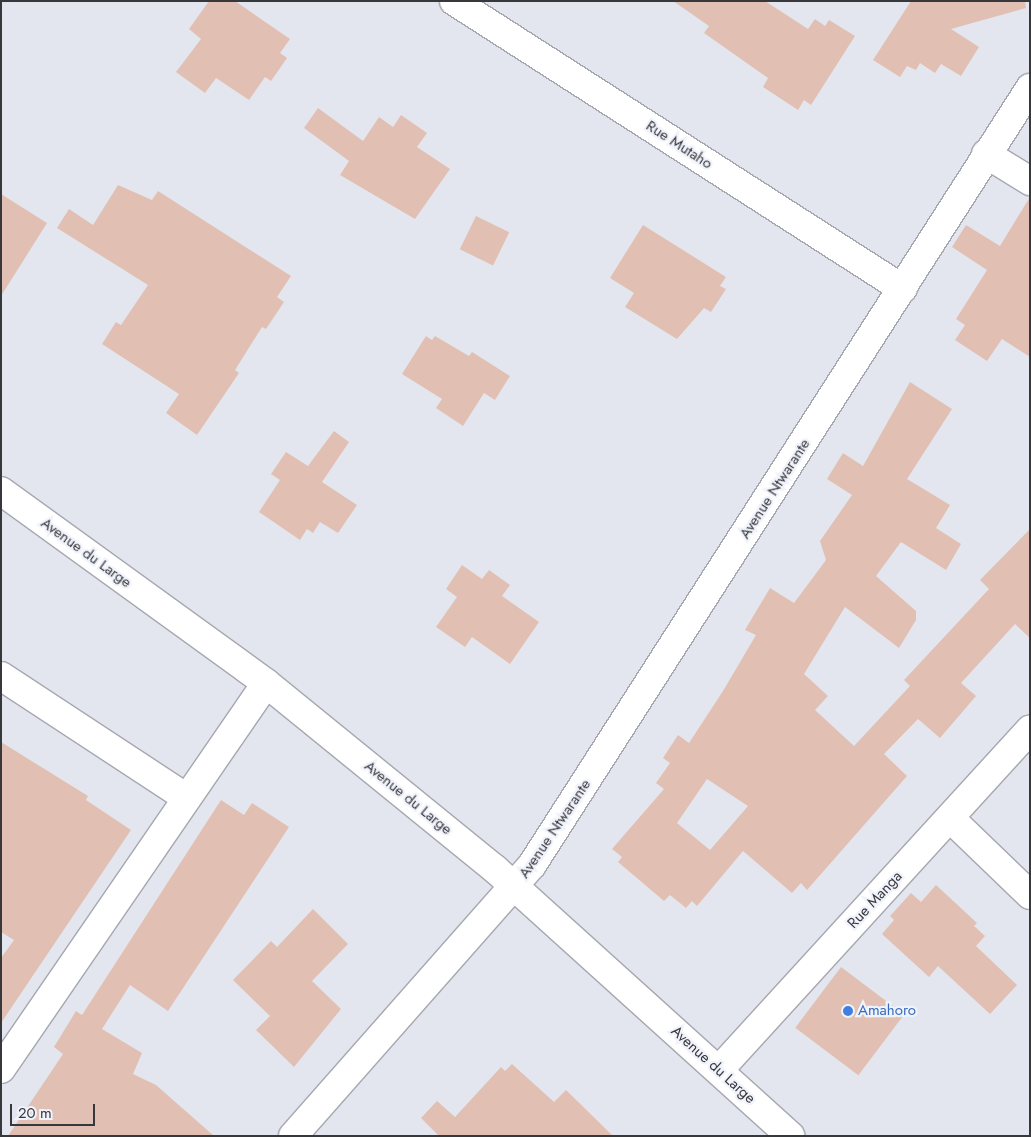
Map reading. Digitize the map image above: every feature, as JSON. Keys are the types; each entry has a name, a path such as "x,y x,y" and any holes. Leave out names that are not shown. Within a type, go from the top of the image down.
{"street":[{"name":"Rue Mutaho","path":"454,1 903,289"},
{"name":"Avenue Ntwarante","path":"293,1136 516,887 903,289 986,154 1030,88"},
{"path":"986,154 1030,181"},
{"name":"Avenue du Large","path":"1,492 266,683 516,887 720,1070 790,1136"},
{"path":"1,676 187,798"},
{"path":"1,1069 266,683"},
{"name":"Rue Manga","path":"720,1070 1030,730"},
{"path":"950,818 1030,895"}],"building":[{"path":"209,1 235,1 290,39 280,53 287,58 271,81 265,77 249,100 216,78 205,93 176,72 201,39 189,29"},
{"path":"673,1 765,1 808,29 815,19 825,26 829,20 855,36 811,105 804,100 798,110 763,87 768,78 704,33 709,26"},
{"path":"911,1 1025,1 1026,8 951,29 979,47 961,76 941,64 935,73 920,63 916,70 907,66 900,77 873,60"},
{"path":"318,108 363,141 379,117 393,127 401,115 427,133 417,147 450,169 415,219 340,175 349,161 304,128"},
{"path":"118,185 152,200 158,191 291,276 277,297 284,302 266,329 262,327 235,370 239,373 197,435 166,413 179,394 102,344 116,322 121,325 148,285 57,228 69,209 93,225"},
{"path":"1,194 47,223 1,296"},
{"path":"1030,197 1030,357 1002,339 987,361 955,340 965,325 956,319 987,270 952,247 966,225 1000,246"},
{"path":"476,216 509,232 493,265 460,249"},
{"path":"643,225 726,277 720,286 726,289 711,312 704,308 677,339 625,307 634,293 610,278"},
{"path":"426,336 432,340 435,336 469,356 472,352 510,376 495,400 484,393 463,426 436,408 442,399 402,374"},
{"path":"910,382 952,409 907,479 950,505 936,528 961,544 946,570 901,542 876,576 916,611 916,620 899,648 845,607 804,674 828,696 815,710 854,746 910,686 904,680 989,589 980,580 1030,529 1030,638 1015,624 961,683 976,696 940,738 918,719 884,754 907,776 807,890 801,883 792,893 743,851 697,906 692,901 686,908 670,895 664,901 618,862 622,857 612,849 664,789 656,783 670,763 663,758 678,735 689,743 723,691 756,635 745,630 770,588 794,603 826,560 820,541 852,495 827,479 843,453 863,466","holes":["707,779 748,806 710,850 677,823"]},
{"path":"334,431 349,442 322,482 357,505 338,533 320,522 313,533 307,529 300,540 259,512 280,480 271,474 286,452 308,466"},
{"path":"462,565 482,579 489,570 510,585 502,596 539,622 510,664 472,637 465,647 436,627 457,597 446,589"},
{"path":"1,742 88,796 86,800 131,830 1,1023 1,958 14,940 1,932"},
{"path":"221,800 244,815 252,803 289,827 168,1011 130,985 102,1029 142,1053 133,1074 156,1085 214,1136 8,1136 63,1054 54,1047 76,1011 82,1015"},
{"path":"936,885 977,923 974,926 985,936 976,946 1017,985 990,1014 938,966 929,977 882,934 894,920 890,916 911,893 921,902"},
{"path":"313,909 348,944 312,981 341,1009 294,1067 256,1030 270,1016 233,980 271,941 277,947"},
{"path":"841,967 904,1015 858,1075 795,1028"},
{"path":"512,1064 554,1102 566,1090 613,1136 439,1136 421,1118 437,1101 455,1117 501,1067 505,1071"}],"place":[{"name":"Amahoro","path":"848,1011"}]}
